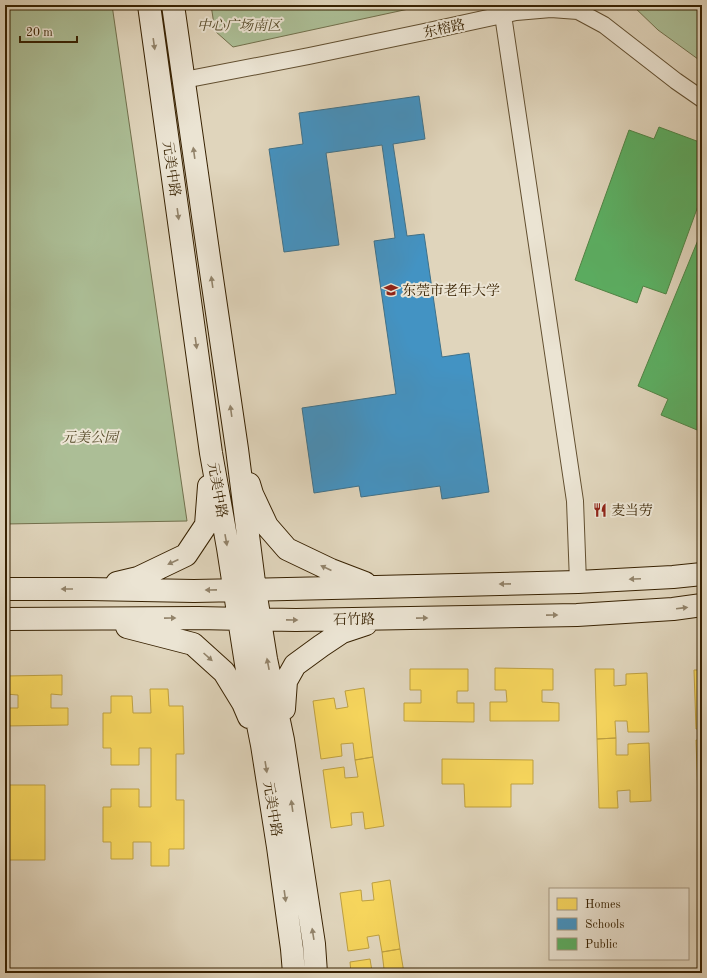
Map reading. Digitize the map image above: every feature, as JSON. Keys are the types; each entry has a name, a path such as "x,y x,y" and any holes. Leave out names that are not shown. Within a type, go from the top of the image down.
{"street":[{"name":"元美中路","path":"149,5 212,453 244,590 249,619 246,664 273,743 314,944 316,973"},
{"name":"元美中路","path":"173,5 237,449 244,590"},
{"name":"东榕路","path":"184,80 325,53 516,12 551,9 578,11 604,25 676,81 702,99"},
{"path":"503,15 575,501 578,582"},
{"path":"237,449 252,494 267,526 287,549 331,570 376,587"},
{"path":"89,589 138,578 186,555 206,526 212,453"},
{"path":"5,589 194,591 244,590 578,582 702,574"},
{"name":"石竹路","path":"5,619 198,618 296,620 577,615 673,609 702,605"},
{"path":"273,743 286,681 295,665 342,632 382,618"},
{"path":"93,619 151,632 193,644 224,672 243,703 273,743"},
{"name":"元美中路","path":"273,743 278,847 294,973"}],"green space":[{"name":"元美公园","path":"5,5 112,5 187,521 5,524"},
{"name":"中心广场南区","path":"211,5 427,5 233,47 215,31"},
{"path":"632,5 702,5 702,62 658,30"}],"building: Homes":[{"path":"495,668 553,669 553,690 542,690 542,702 559,703 559,721 490,721 490,702 507,702 506,690 495,690"},
{"path":"410,669 468,669 468,691 457,691 457,703 474,703 474,722 404,721 404,703 421,703 421,690 410,690"},
{"path":"595,669 614,669 614,686 626,685 626,674 647,673 649,732 628,732 627,721 615,721 616,738 597,739"},
{"path":"694,670 702,670 702,729 696,729"},
{"path":"62,675 62,695 51,694 51,708 68,708 68,725 5,726 5,708 18,708 18,695 6,694 6,676"},
{"path":"364,688 373,757 355,760 353,743 341,744 342,756 321,759 313,701 334,698 336,709 348,707 345,691"},
{"path":"150,689 168,689 169,706 183,706 184,754 176,754 176,800 184,800 184,849 169,849 169,866 151,866 151,842 133,842 133,859 111,859 111,842 103,842 103,807 111,807 111,789 139,789 139,807 151,807 151,748 139,748 139,765 111,765 111,748 103,748 103,713 111,713 111,696 132,696 133,713 151,713"},
{"path":"616,738 616,755 628,755 628,744 649,743 651,801 630,802 630,790 617,791 618,808 599,808 597,739"},
{"path":"696,740 702,740 702,799 698,799"},
{"path":"373,757 384,826 365,829 363,812 351,813 352,825 331,828 323,770 344,767 345,778 358,777 355,760"},
{"path":"442,759 533,760 533,784 511,784 511,807 465,807 464,784 442,784"},
{"path":"5,785 45,785 45,860 5,860"},
{"path":"390,880 400,949 382,952 379,935 367,937 369,948 348,951 340,893 361,890 362,901 374,900 372,883"},
{"path":"400,949 404,973 351,973 350,962 370,959 372,971 384,969 382,952"},
{"path":"135,968 140,973 131,973"},
{"path":"200,968 205,973 195,973"}],"building: Schools":[{"path":"419,96 425,139 393,144 407,236 424,234 442,357 469,353 489,492 442,499 440,486 361,497 359,486 314,493 302,408 396,394 374,241 395,238 382,145 326,153 339,245 284,252 269,149 303,144 299,113"}],"building: Public":[{"path":"659,127 702,143 702,195 666,294 643,286 637,303 575,280 629,130 654,139"},
{"path":"698,240 702,241 702,432 661,415 668,399 638,386"}],"place":[{"name":"东莞市老年大学","path":"391,290"},
{"name":"麦当劳","path":"600,510"}]}
